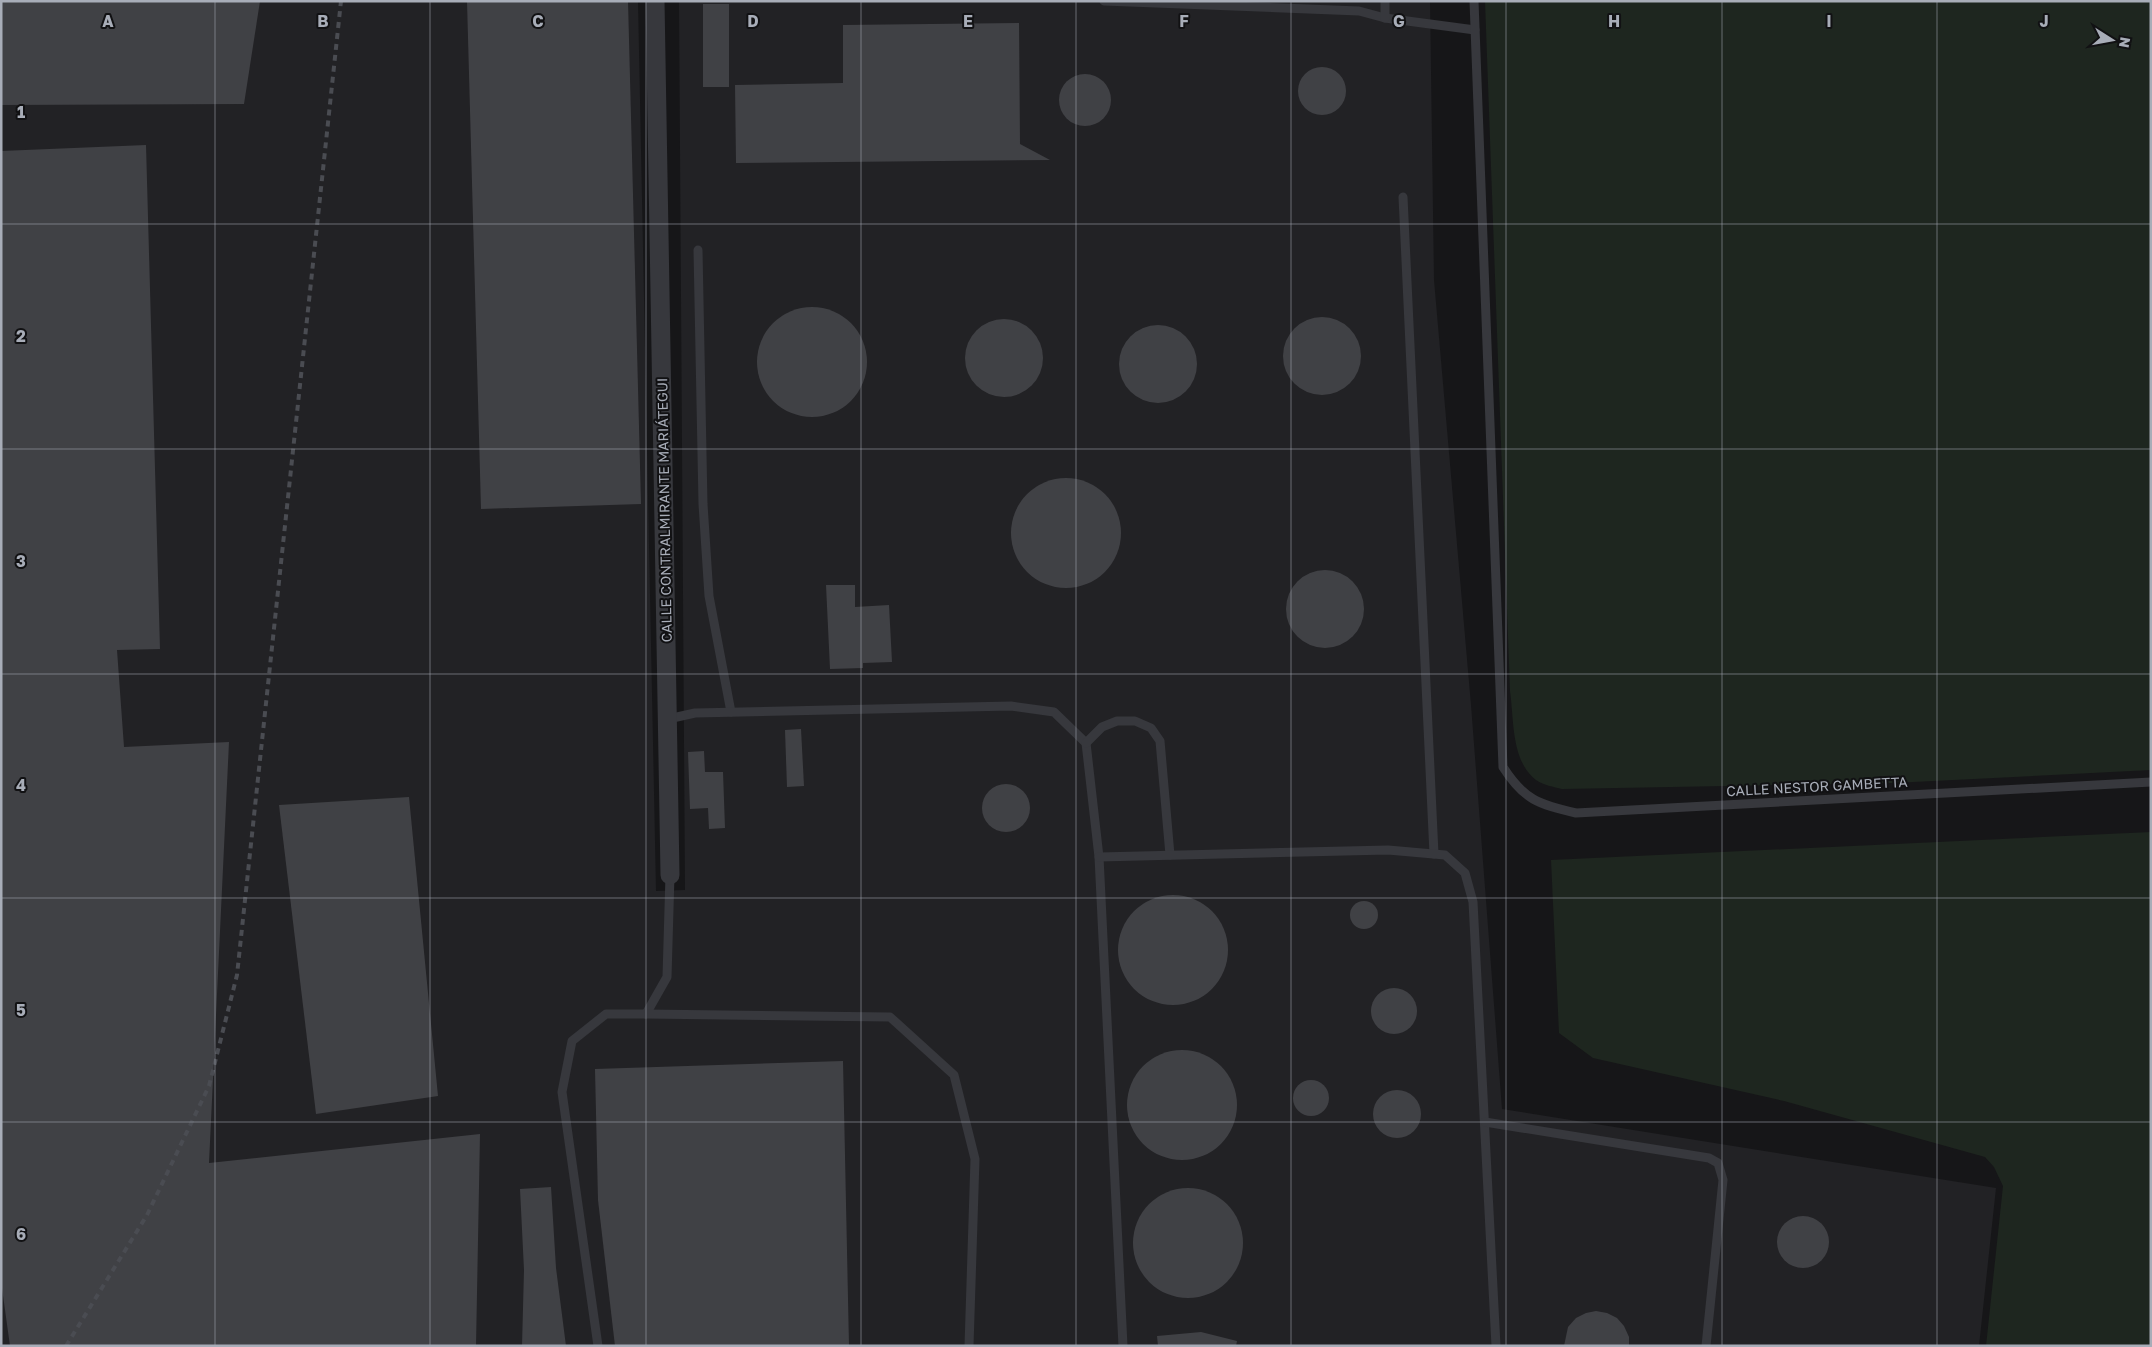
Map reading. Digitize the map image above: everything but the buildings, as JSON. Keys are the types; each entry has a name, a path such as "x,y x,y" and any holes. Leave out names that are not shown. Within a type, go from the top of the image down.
{"street":[{"name":"CALLE CONTRALMIRANTE MARIÁTEGUI","path":"655,1 670,875"}],"lane":[{"path":"1104,1 1359,11 1385,18 1475,30 1474,1"},
{"path":"1385,1 1385,18"},
{"name":"CALLE NESTOR GAMBETTA","path":"1475,30 1503,767 1510,778 1531,800 1549,807 1576,812 2151,782"},
{"path":"1402,197 1434,854"},
{"path":"698,250 702,504 709,596 731,712"},
{"path":"668,718 695,713 1010,706 1054,712 1086,743 1099,857 1122,1346"},
{"path":"1086,743 1102,727 1116,721 1135,721 1151,728 1160,741 1170,855"},
{"path":"1099,857 1388,850 1446,855 1465,872 1473,902 1496,1346"},
{"name":"CALLE CONTRALMIRANTE MARIÁTEGUI","path":"646,1014 667,977 670,875"},
{"path":"598,1346 562,1092 572,1041 606,1014 890,1017 954,1075 975,1160 969,1346"},
{"path":"1485,1122 1710,1158 1718,1163 1723,1180 1706,1346"}],"shaded area":[{"path":"1,1 638,1 656,891 685,890 679,1 1430,1 1434,280 1471,705 1502,1109 1996,1188 1979,1346 1,1346"},
{"path":"1485,1 2151,1 2151,770 1893,783 1562,789 1539,782 1528,772 1522,762 1515,739 1510,691"},
{"path":"2151,832 2151,1346 1986,1346 2003,1186 1994,1167 1985,1157 1784,1101 1593,1058 1559,1033 1551,860"}],"railway":[{"path":"66,1346 147,1215 209,1086 237,975 341,1"}]}
